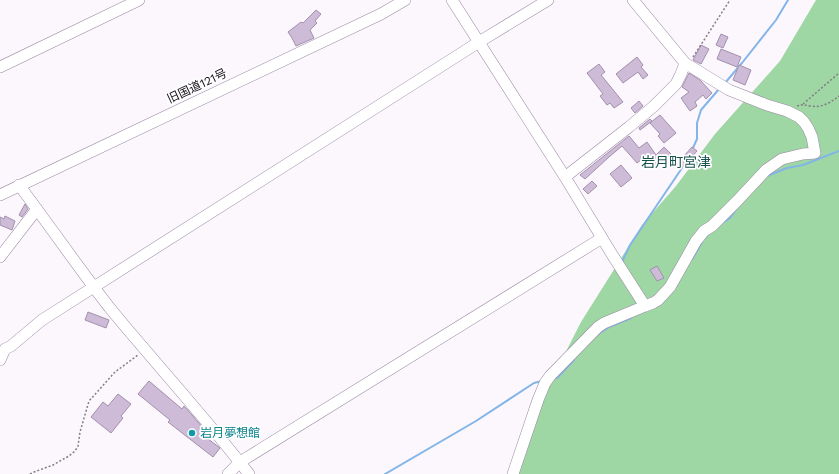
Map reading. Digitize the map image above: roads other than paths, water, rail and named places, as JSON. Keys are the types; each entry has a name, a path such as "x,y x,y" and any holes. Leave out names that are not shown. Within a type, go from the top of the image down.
{"street":[{"path":"0,67 139,0"},
{"name":"旧国道121号","path":"0,194 381,14 405,0"},
{"path":"452,0 645,306"},
{"path":"0,360 5,349 11,346 42,320 479,42 548,0"},
{"path":"514,474 538,400 545,383 550,376 598,327 604,323 653,303 665,293 704,231 712,226 766,170 782,159 815,152 812,137 808,128 799,117 787,111 729,90 686,64 633,0"},
{"path":"565,177 654,106 676,84 686,64"},
{"path":"19,185 94,287 145,350 231,450 249,474"},
{"path":"0,256 37,209"},
{"path":"228,474 240,462 602,238"}],"waterway":[{"path":"725,83 776,20 788,0"},
{"path":"692,150 697,139 697,123 701,110 719,89"},
{"path":"767,176 787,168 803,165 839,151"},
{"path":"622,262 630,245 682,168"},
{"path":"724,222 730,218 737,208"},
{"path":"693,258 703,240 709,233"},
{"path":"597,335 609,327 631,318"},
{"path":"554,378 557,378 574,360"},
{"path":"385,474 476,421 534,383 542,381"}],"place":[{"name":"岩月夢想館","path":"192,433"}],"district":[{"name":"岩月町宮津","path":"676,162"}]}
